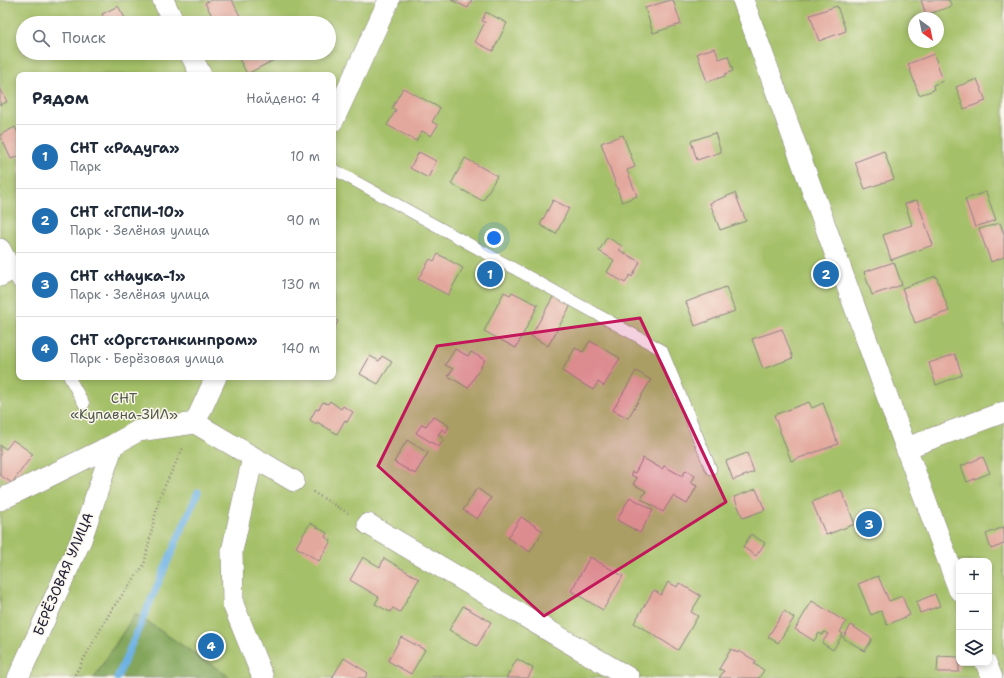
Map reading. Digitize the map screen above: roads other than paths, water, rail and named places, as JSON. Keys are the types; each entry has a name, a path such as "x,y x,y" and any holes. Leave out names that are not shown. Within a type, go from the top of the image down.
{"street":[{"path":"162,0 170,16"},
{"path":"336,115 389,0"},
{"path":"743,0 956,582"},
{"path":"194,60 200,72"},
{"path":"0,249 10,277"},
{"path":"195,423 215,380"},
{"path":"906,448 1004,412"},
{"path":"0,500 138,431 195,423 294,481"},
{"name":"БЕРЁЗОВАЯ УЛИЦА","path":"18,678 81,540 112,445"},
{"path":"253,456 232,551 233,604 263,678"},
{"path":"368,524 629,678"},
{"path":"987,666 992,678"}],"lane":[{"path":"336,171 662,350 711,469"},
{"path":"71,380 84,404"}],"waterway":[{"path":"117,678 198,492"}],"place":[{"name":"СНТ «Радуга»","path":"490,274"},
{"name":"СНТ «ГСПИ-10»","path":"826,274"},
{"name":"СНТ «Наука-1»","path":"869,524"},
{"name":"СНТ «Оргстанкинпром»","path":"211,646"}],"park label":[{"name":"СНТ «Купавна-ЗИЛ»","path":"124,406"}]}
